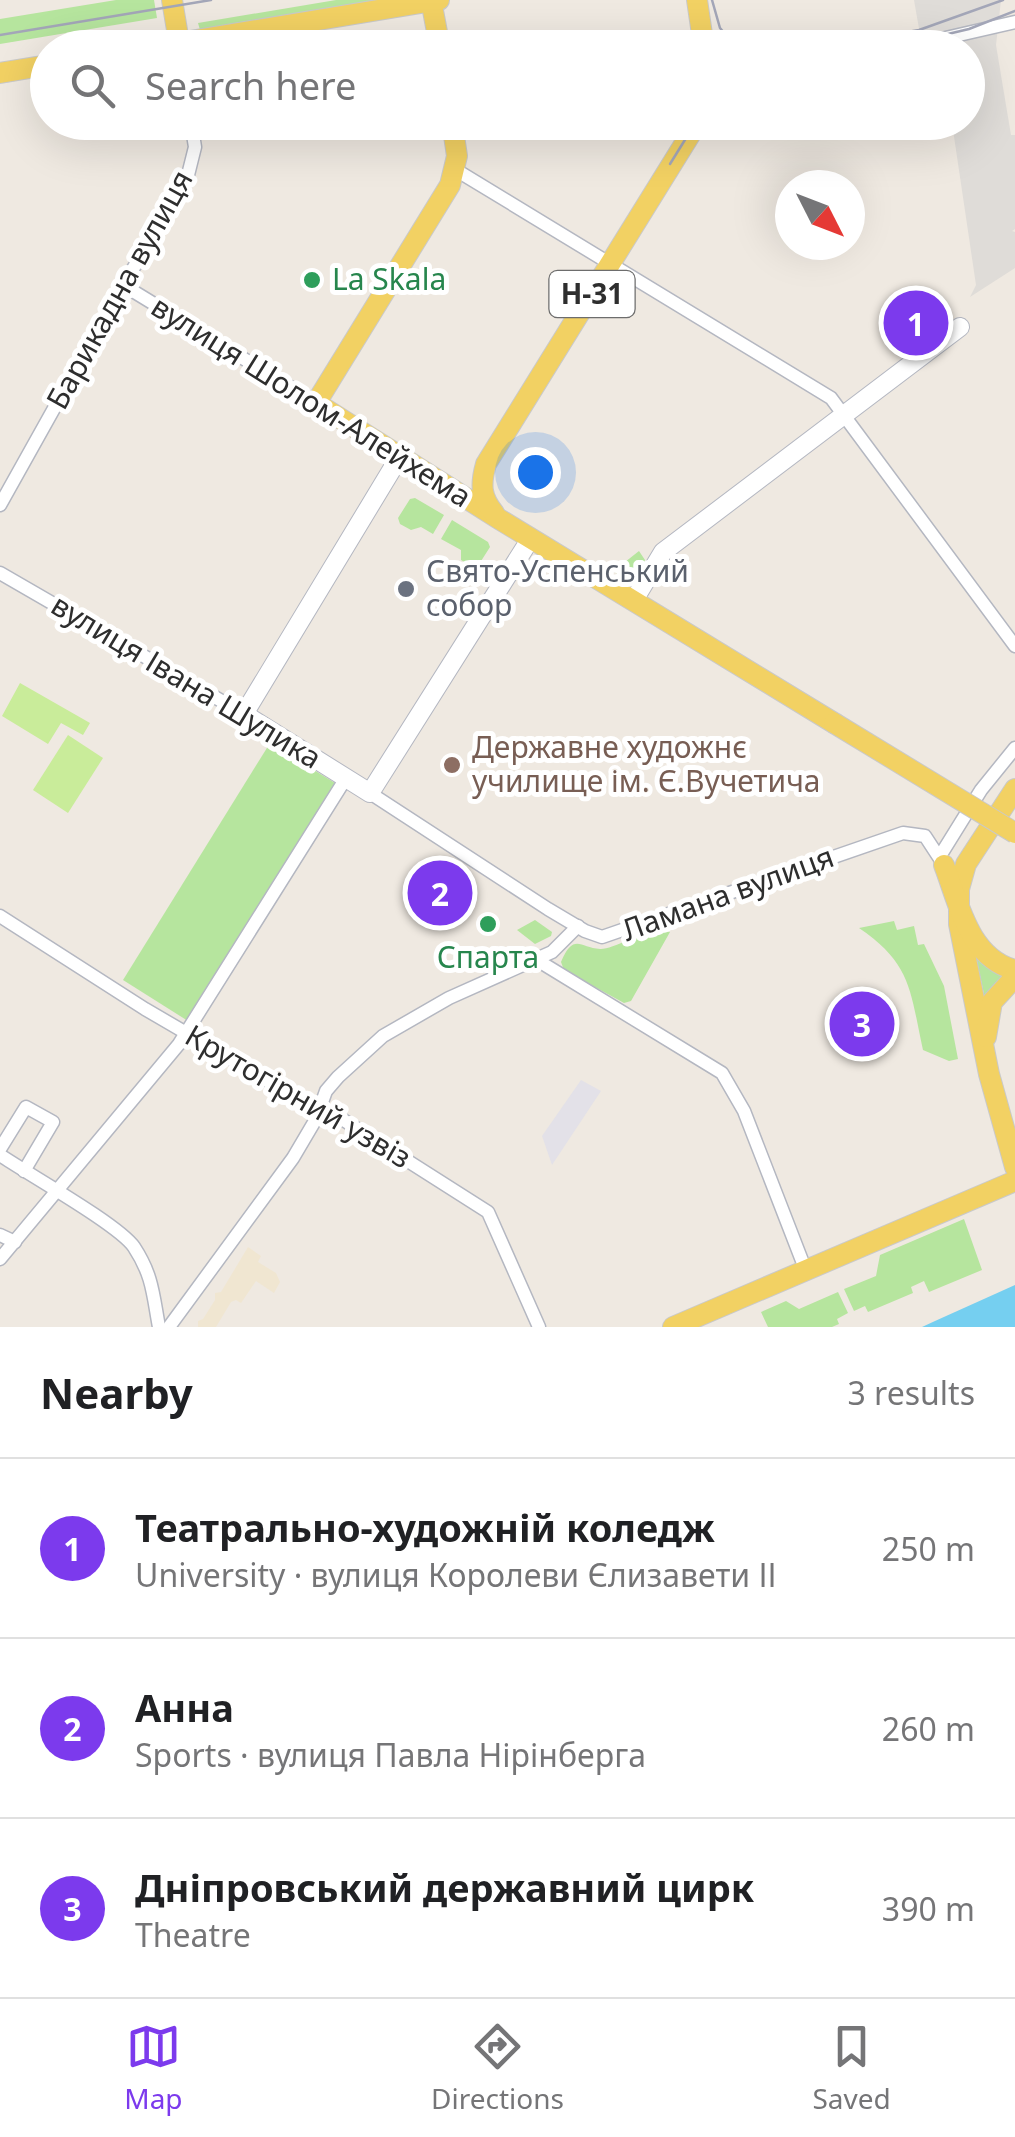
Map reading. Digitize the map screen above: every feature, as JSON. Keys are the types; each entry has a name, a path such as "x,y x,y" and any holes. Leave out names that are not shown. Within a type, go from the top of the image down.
{"main road":[{"path":"172,0 177,30"},
{"path":"431,0 437,30"},
{"path":"263,30 439,0"},
{"path":"697,0 701,30"},
{"path":"0,72 30,68"},
{"path":"316,403 442,201 456,170 454,140"},
{"name":"Н-31","path":"486,464 687,140"},
{"name":"вулиця Шолом-Алейхема","path":"316,403 1015,833"},
{"path":"431,475 454,480 468,477 486,464"},
{"path":"486,464 481,488 484,500 499,519"},
{"path":"1015,789 966,864 959,890 960,939 984,1054 1015,1167"},
{"path":"942,860 950,870 966,864"},
{"path":"942,860 970,932 986,955 1015,973 992,1002 984,1054"},
{"path":"673,1327 1015,1180"}],"street":[{"path":"980,30 1015,22"},
{"name":"Барикадна вулиця","path":"0,505 123,285 186,183 194,140"},
{"path":"456,170 831,398 1015,646"},
{"name":"вулиця Шолом-Алейхема","path":"123,285 316,403"},
{"path":"634,600 663,552 960,327"},
{"path":"244,714 400,456"},
{"path":"530,538 370,793 578,926"},
{"name":"вулиця Івана Шулика","path":"0,572 244,714 370,793"},
{"path":"942,860 980,790 1015,748"},
{"path":"0,1259 186,1032 346,778"},
{"name":"Ламана вулиця","path":"169,1327 293,1158 316,1119 318,1106 338,1077 383,1036 449,998 552,952 578,926 595,936 609,936 904,834 924,836 942,860"},
{"name":"Крутогірний узвіз","path":"0,916 488,1212 538,1327"},
{"path":"537,960 722,1073 744,1111 806,1270"},
{"path":"24,1171 53,1122 26,1106 0,1152 24,1171 130,1242 157,1298 159,1327"},
{"path":"0,1234 14,1242"}],"shaded area":[{"path":"914,0 1001,0 996,45 1011,135 1015,135 1015,268 970,297 976,285 955,140 985,140 985,30 919,30"},
{"path":"581,1080 601,1091 552,1165 542,1136"},
{"path":"248,1247 261,1256 258,1262 276,1273 280,1282 274,1293 256,1281 241,1303 231,1302 216,1327 198,1327 198,1321 215,1300 215,1293 221,1292"}],"green space":[{"path":"116,0 154,0 157,18 85,30 30,30 30,39 0,44 0,19"},
{"path":"336,0 378,0 200,30 198,23"},
{"path":"415,498 444,515 433,534 421,527 411,530 400,524 398,518 410,499"},
{"path":"452,520 488,542 490,547 476,569 461,560 461,550 441,539"},
{"path":"639,551 645,560 634,584 605,566 620,566"},
{"path":"20,683 90,723 83,735 61,723 48,744 2,716"},
{"path":"68,735 103,758 68,813 33,790"},
{"path":"270,743 335,783 188,1021 123,980"},
{"path":"535,920 552,932 535,944 517,930"},
{"path":"894,921 897,930 914,926 918,945 924,944 944,986 958,1059 949,1061 923,1050 906,980 890,954 859,928"},
{"path":"654,928 670,932 631,1001 624,1003 564,970 561,962 574,944 605,949"},
{"path":"976,957 1013,975 987,1008"},
{"path":"964,1219 982,1270 929,1292 924,1281 911,1287 913,1293 868,1312 865,1306 854,1311 844,1289 876,1276 880,1255"},
{"path":"838,1292 848,1313 832,1327 768,1327 761,1312 786,1301 799,1309"}],"water":[{"path":"1015,1285 1015,1327 922,1327 935,1321"}],"tram line":[{"path":"30,30 211,0"},
{"path":"712,0 722,30"},
{"path":"919,30 1003,0"},
{"path":"965,30 1015,11"},
{"path":"0,35 30,30"},
{"path":"670,164 685,140"}],"place":[{"name":"La Skala","path":"312,280"},
{"name":"Театрально-художній коледж","path":"916,323"},
{"name":"Свято-Успенський собор","path":"406,589"},
{"name":"Державне художнє училище ім. Є.Вучетича","path":"452,765"},
{"name":"Анна","path":"440,893"},
{"name":"Спарта","path":"488,924"},
{"name":"Дніпровський державний цирк","path":"862,1024"}]}
